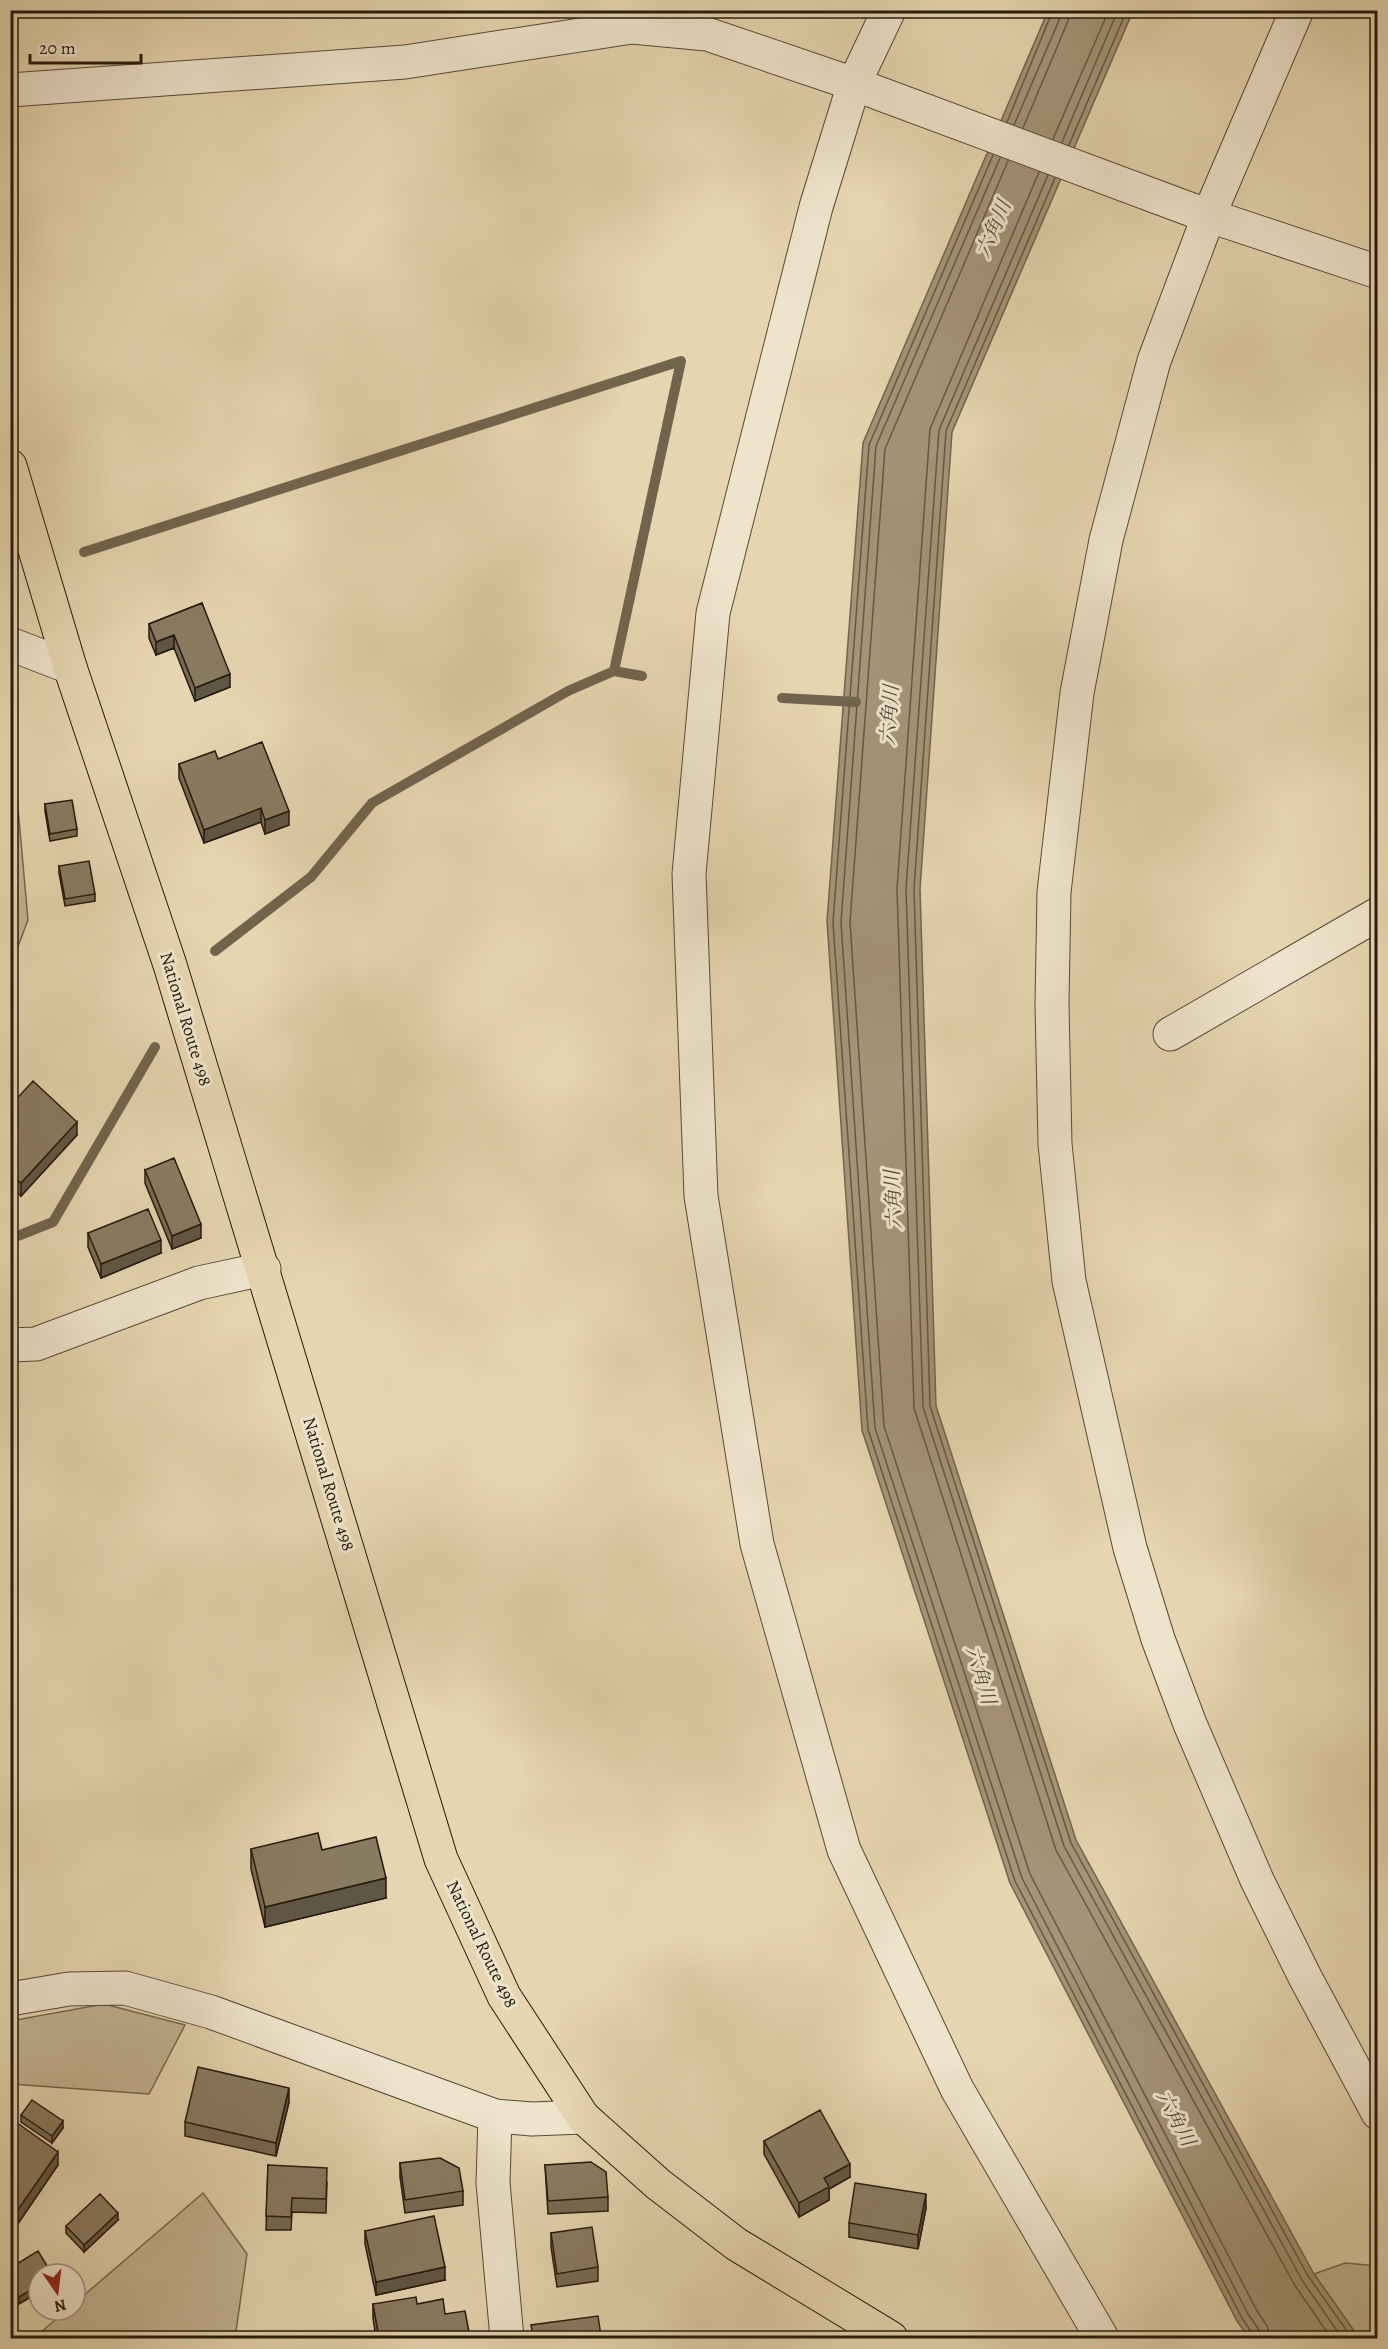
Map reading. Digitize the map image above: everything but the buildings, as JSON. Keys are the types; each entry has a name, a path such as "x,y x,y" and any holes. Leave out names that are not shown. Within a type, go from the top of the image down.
{"highway":[{"name":"National Route 498","path":"10,466 70,667 170,965 441,1859 504,1996 583,2117 658,2184 736,2244 891,2338"}],"street":[{"path":"889,10 864,88 816,207 713,613 689,874 702,1196 757,1544 844,1850 957,2089 1102,2338"},
{"path":"1297,10 1201,212 1154,361 1106,540 1077,693 1053,892 1052,1004 1055,1144 1069,1281 1130,1548 1158,1639 1195,1735 1257,1880 1377,2113"},
{"path":"10,90 405,62 632,27 706,34 864,88 1201,212 1377,272"},
{"path":"10,644 70,667"},
{"path":"1170,1034 1377,914"},
{"path":"10,1345 36,1344 199,1283 264,1269"},
{"path":"10,1999 69,1989 125,1988 211,2012 495,2116 532,2119 583,2117"},
{"path":"495,2116 493,2183 507,2338"}],"shaded area":[{"path":"17,797 28,920 11,965 10,798"},
{"path":"104,2004 185,2025 149,2094 11,2084 10,2021"},
{"path":"203,2193 247,2254 235,2338 34,2338 53,2322 87,2322 87,2293"},
{"path":"1345,2263 1377,2266 1377,2338 1359,2338 1314,2274"}],"water":[{"name":"六角川","path":"1048,11 1133,11 952,432 920,889 936,1406 1076,1840 1314,2274 1359,2338 1249,2338 1237,2321 1010,1883 862,1430 827,921 863,443"}],"waterway":[{"path":"84,552 681,361 614,671"},
{"path":"215,951 311,877 372,803 568,691 614,671 642,676"},
{"path":"782,698 856,702"},
{"path":"10,1239 53,1222 155,1047"}]}
